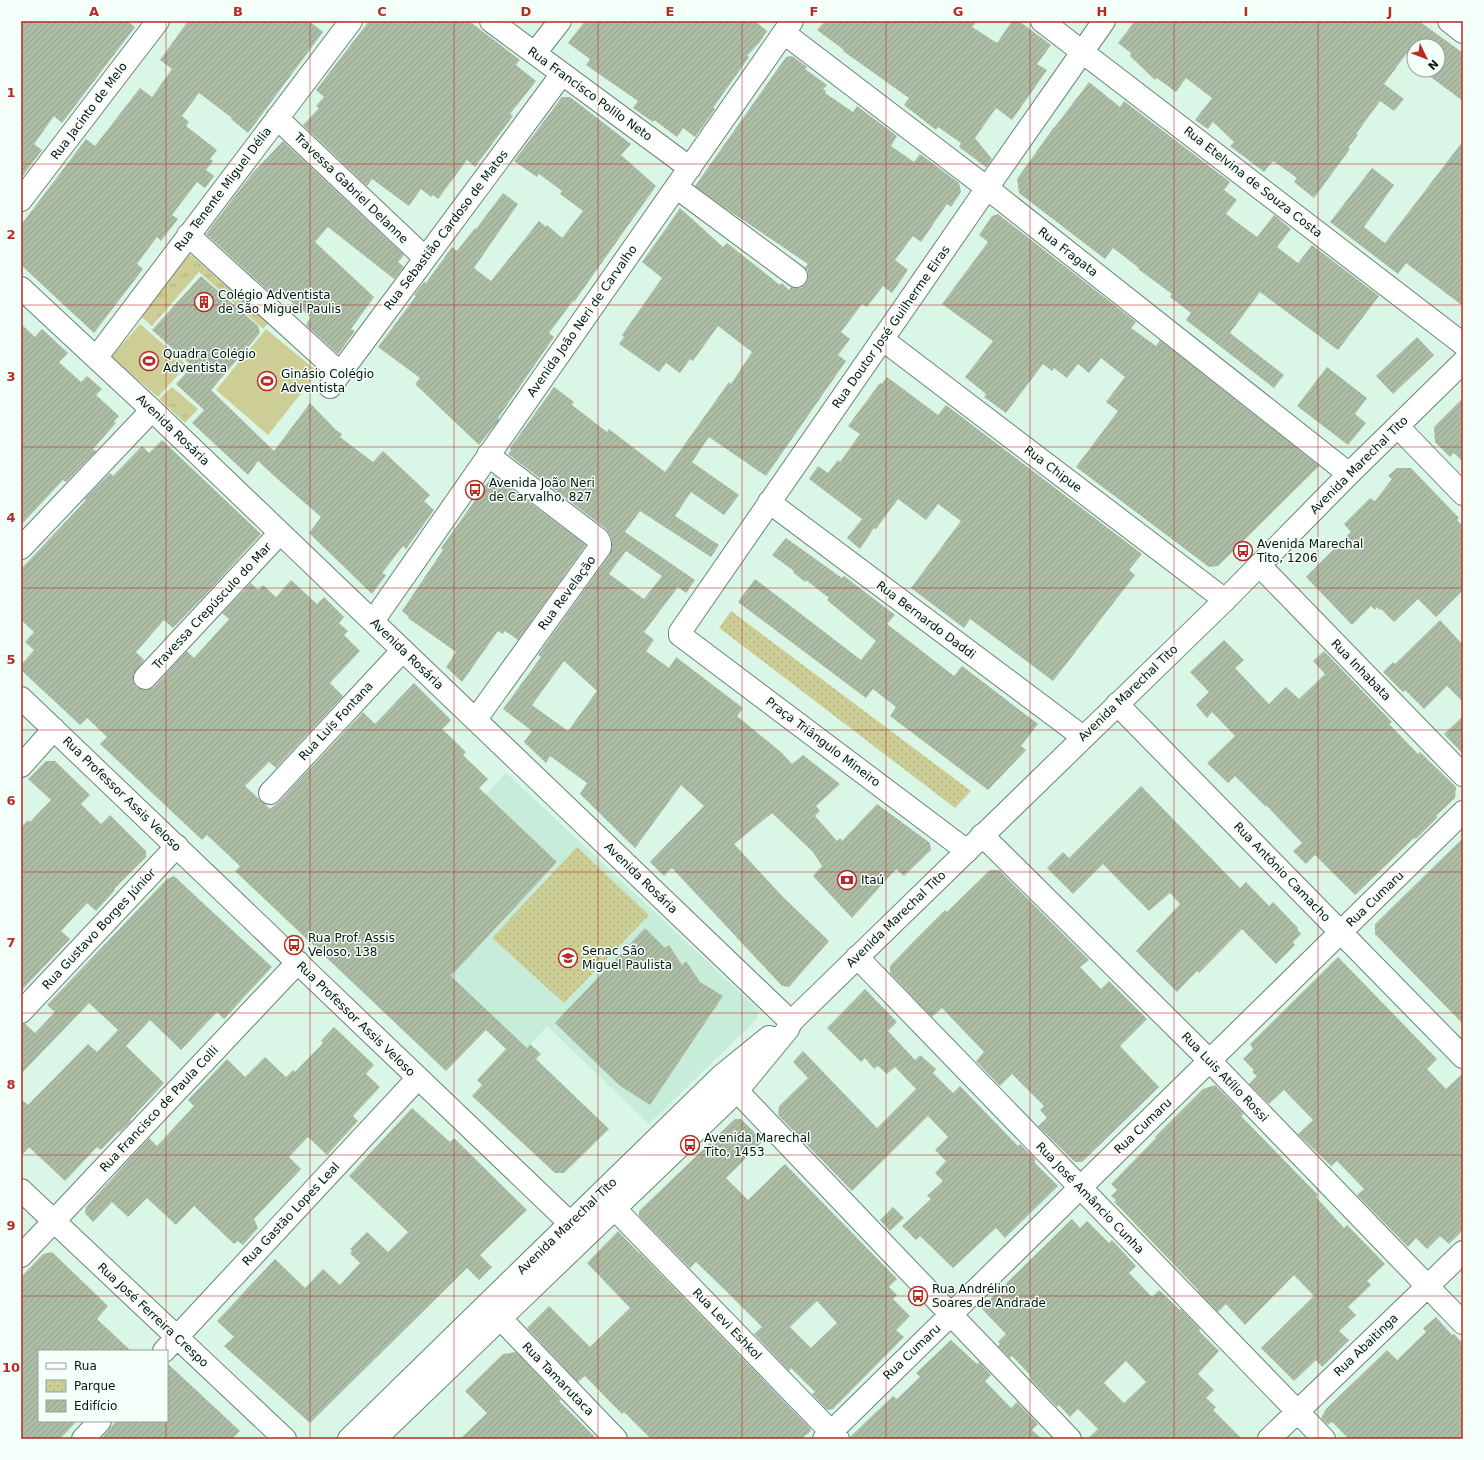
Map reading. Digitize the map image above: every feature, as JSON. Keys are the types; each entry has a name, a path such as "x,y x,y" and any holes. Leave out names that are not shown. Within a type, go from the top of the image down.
{"street":[{"name":"Rua Jacinto de Melo","path":"21,200 158,21"},
{"name":"Rua Tenente Miguel Délia","path":"96,358 351,21"},
{"name":"Rua Francisco Polilo Neto","path":"491,21 690,168"},
{"path":"535,53 560,21"},
{"name":"Rua Etelvina de Souza Costa","path":"1042,21 1463,344"},
{"name":"Rua Doutor José Guilherme Eiras","path":"680,634 680,630 1104,21"},
{"path":"1449,21 1463,32"},
{"name":"Avenida João Neri de Carvalho","path":"373,622 488,455 788,27"},
{"name":"Rua Fragata","path":"788,27 987,188 1349,474"},
{"name":"Rua Sebastião Cardoso de Matos","path":"188,235 335,380 562,74"},
{"name":"Travessa Gabriel Delanne","path":"277,118 425,258"},
{"path":"676,187 796,276"},
{"name":"Avenida Rosária","path":"22,292 152,410 791,1022"},
{"name":"Rua Chipue","path":"882,339 1225,600"},
{"name":"Avenida Marechal Tito","path":"349,1439 721,1076 784,1024 791,1022 966,850 1225,600 1349,474 1463,362"},
{"path":"21,548 152,410"},
{"path":"1398,427 1463,494"},
{"name":"Rua Revelação","path":"476,719 600,547 598,539 488,455"},
{"name":"Rua Bernardo Daddi","path":"769,502 1083,737"},
{"name":"Travessa Crepúsculo do Mar","path":"145,678 280,533"},
{"name":"Rua Inhabata","path":"1259,565 1463,775"},
{"name":"Praça Triângulo Mineiro","path":"680,634 966,850"},
{"name":"Rua Luís Fontana","path":"270,793 403,650"},
{"name":"Rua Professor Assis Veloso","path":"21,698 570,1223"},
{"name":"Rua Antônio Camacho","path":"1117,704 1463,1057"},
{"path":"21,766 54,729"},
{"name":"Rua Cumaru","path":"831,1437 951,1314 1463,812"},
{"name":"Rua Luis Atílio Rossi","path":"982,836 1210,1061 1463,1323"},
{"name":"Rua Gustavo Borges Júnior","path":"21,1012 177,846"},
{"name":"Rua José Amâncio Cunha","path":"857,957 1324,1439"},
{"name":"Rua Francisco de Paula Colli","path":"21,1256 298,962"},
{"path":"791,1022 741,1071 737,1079 737,1091 1070,1439"},
{"name":"Rua Gastão Lopes Leal","path":"170,1344 418,1078"},
{"name":"Avenida Marechal Tito","path":"375,1439 737,1091"},
{"name":"Rua José Ferreira Crespo","path":"21,1190 54,1221 170,1344 285,1439"},
{"name":"Rua Levi Eshkol","path":"615,1208 831,1437"},
{"path":"542,1279 542,1273 560,1254 565,1245 570,1223"},
{"name":"Rua Abaitinga","path":"1269,1439 1463,1252"},
{"name":"Rua Tamarutaca","path":"500,1318 616,1439"},
{"path":"83,1439 99,1422"}],"shaded area":[{"name":"Senac São Miguel Paulista","path":"506,773 759,1010 757,1019 649,1124 547,1026 527,1048 379,906"}],"green space":[{"path":"190,254 268,323 263,329 199,272 152,326 138,314"},
{"name":"Quadra Colégio Adventista","path":"140,324 187,365 158,397 111,357"},
{"name":"Ginásio Colégio Adventista","path":"266,329 318,372 268,435 216,390"},
{"path":"172,387 198,409 185,423 159,399"},
{"path":"731,611 971,791 955,808 719,628"},
{"path":"577,847 649,915 564,1003 492,938"}],"building":[{"path":"21,21 127,21 135,27 62,123 54,116 34,144 42,150 21,178"},
{"path":"188,21 309,21 323,32 248,133 231,119 232,118 199,93 182,116 189,122 186,126 217,150 210,159 213,161 206,170 214,176 205,188 197,182 172,215 178,219 161,241 157,237 137,264 143,269 94,333 21,265 21,225 86,139 95,146 140,88 152,97 172,69 160,60"},
{"path":"369,21 469,21 520,60 516,65 536,81 510,114 513,116 475,167 467,160 438,199 433,195 431,197 421,189 409,206 372,179 367,186 303,125 319,108 316,106 324,97 316,90"},
{"path":"585,21 755,21 767,31 760,42 747,56 749,57 713,108 715,109 695,137 683,128 677,137 654,120 653,122 633,108 638,101 586,65 590,59 568,43"},
{"path":"825,21 977,21 972,27 997,43 1012,21 1019,21 1051,45 1037,64 1047,70 1012,120 996,108 975,138 992,159 986,167 959,147 961,143 938,127 936,130 904,105 909,98 843,51 844,50 817,30"},
{"path":"1135,21 1419,21 1442,38 1406,38 1406,54 1384,84 1404,99 1394,111 1380,101 1356,134 1358,135 1348,148 1350,149 1314,198 1294,182 1297,178 1273,161 1264,172 1230,146 1234,142 1213,122 1208,129 1195,120 1212,98 1186,78 1176,92 1157,78 1155,80 1130,56 1131,53 1118,43"},
{"path":"1446,41 1463,53 1463,101 1432,78 1446,78"},
{"path":"792,56 807,67 805,69 827,85 823,89 826,91 825,93 853,112 857,106 897,136 891,146 914,162 920,154 959,183 961,192 951,207 947,204 921,242 913,236 895,260 908,270 892,293 883,286 867,307 862,304 841,332 850,339 838,355 846,361 766,476 709,437 692,462 739,495 724,515 691,492 675,516 719,545 711,557 640,511 625,532 695,580 686,593 678,587 644,632 654,640 646,651 669,668 676,657 743,708 737,716 782,753 792,764 803,755 840,784 816,806 820,811 815,816 837,841 840,838 842,841 877,804 930,843 931,850 904,876 896,869 852,918 813,876 822,866 813,852 772,813 734,844 783,897 829,941 789,987 782,986 672,868 664,876 650,862 704,806 681,785 635,848 580,794 587,783 550,756 546,763 524,742 532,731 503,709 541,657 538,655 610,554 612,547 611,537 606,529 508,454 511,450 510,448 554,387 574,402 572,405 607,432 609,429 665,472 729,382 731,384 752,352 718,326 693,361 690,359 680,373 666,363 659,372 619,344 624,337 622,335 662,278 642,262 680,208 723,247 727,243 780,285 782,283 789,290 791,287 801,288 806,283 808,271 805,268 808,264 695,186 786,57","holes":["626,551 662,576 644,599 609,574","564,661 597,691 568,731 532,705"]},
{"path":"1089,82 1120,107 1124,101 1230,182 1224,190 1237,200 1226,214 1257,237 1274,215 1291,229 1277,247 1298,263 1312,245 1379,296 1338,350 1260,292 1230,333 1284,375 1274,388 1186,320 1191,313 1170,297 1172,294 1113,248 1105,259 1019,193 1017,179 1054,127"},
{"path":"562,97 570,97 631,144 621,155 656,186 574,302 573,301 549,333 554,337 498,418 498,421 479,445 415,384 420,378 378,347 416,296 414,295 424,282 426,283 452,247 457,251 475,228 476,229 503,193 518,204 474,268 491,281 539,221 546,227 547,225 562,238 583,211 560,194 562,191 539,174 537,177 514,161"},
{"path":"283,141 404,255 398,262 404,267 394,279 328,227 315,242 374,297 351,329 355,331 338,354 306,325 311,317 280,293 276,298 206,234 251,175"},
{"path":"1463,141 1463,306 1406,263 1398,274 1330,222 1372,168 1394,185 1364,227 1385,243"},
{"path":"998,214 1136,322 1131,328 1156,346 1160,340 1319,466 1218,566 1209,567 1076,467 1118,411 1106,402 1125,377 1101,358 1089,373 1078,364 1067,378 1054,368 1052,371 1043,364 1006,413 984,397 986,394 965,377 993,341 942,304 988,242 979,235 992,216"},
{"path":"201,276 258,326 260,333 211,390 274,451 310,403 336,430 342,434 340,437 373,462 383,451 430,495 424,501 434,510 406,549 403,546 382,573 386,575 372,594 309,533 321,517 258,461 248,475 192,423 204,410 176,384 192,366 152,330"},
{"path":"21,324 35,337 42,329 68,353 59,362 81,382 87,376 102,389 96,395 119,416 114,421 116,423 93,449 96,451 66,482 63,480 21,525"},
{"path":"1417,337 1434,355 1393,394 1376,376"},
{"path":"1327,367 1367,398 1355,414 1366,423 1348,445 1297,406"},
{"path":"887,377 938,415 946,405 1142,554 1129,570 1135,575 1053,681 970,619 964,628 911,588 961,521 938,504 926,520 898,499 876,529 874,528 860,549 847,538 862,519 809,479 818,466 828,473 838,460 840,462 860,434 848,426 880,383 882,384"},
{"path":"1463,398 1463,462 1454,453 1450,457 1435,442 1434,427"},
{"path":"162,440 261,534 173,628 164,620 136,652 144,660 133,675 133,681 136,687 143,690 148,690 154,687 187,651 194,658 229,619 222,613 251,583 258,590 263,585 276,597 291,580 317,604 324,597 344,617 339,623 348,631 344,635 360,651 330,683 343,696 276,768 269,762 245,786 270,809 279,802 363,712 375,724 414,683 451,720 442,729 466,752 463,755 488,779 479,788 557,862 451,976 527,1048 530,1044 541,1054 536,1059 609,1129 564,1173 555,1173 472,1096 482,1085 477,1080 506,1049 486,1030 446,1071 235,871 240,866 207,835 202,840 100,744 107,737 87,718 80,725 21,670 21,665 34,650 25,642 34,632 21,620 21,569 86,500 84,499 110,473 113,476 142,446 149,453"},
{"path":"1397,468 1411,468 1459,518 1457,520 1463,526 1463,590 1436,617 1418,599 1394,622 1381,609 1380,610 1377,607 1375,610 1371,606 1352,625 1306,577 1351,532 1344,524 1370,498 1375,501 1392,479 1388,476"},
{"path":"493,475 586,545 518,640 505,631 503,634 498,631 462,682 446,667 456,652 408,618 409,617 402,611 443,550 441,548"},
{"path":"786,538 842,578 844,576 895,615 887,624 954,676 962,666 1038,724 1021,746 1026,750 988,790 890,716 896,707 873,689 866,698 738,602 755,579 861,660 876,641 827,600 829,598 806,580 805,582 793,572 794,571 772,555"},
{"path":"1440,620 1463,645 1463,702 1447,686 1424,709 1405,690 1403,692 1383,672 1393,662 1395,664"},
{"path":"1224,640 1244,660 1235,668 1269,704 1286,687 1299,699 1325,674 1313,661 1324,651 1392,722 1389,724 1418,754 1420,752 1456,787 1455,798 1436,816 1438,817 1355,895 1315,855 1306,864 1293,851 1302,843 1266,805 1265,806 1235,776 1228,783 1207,763 1235,736 1212,712 1207,718 1196,705 1209,692 1190,672"},
{"path":"1463,716 1463,754 1444,734"},
{"path":"46,761 55,761 90,795 81,804 101,824 110,815 146,851 146,857 114,889 115,890 96,911 87,903 61,931 70,939 21,991 21,827 28,820 30,822 51,800 28,779"},
{"path":"1141,786 1240,888 1246,882 1269,906 1273,902 1298,928 1297,929 1301,934 1293,942 1295,945 1276,964 1242,929 1199,973 1197,971 1177,992 1136,951 1180,904 1170,893 1149,911 1103,864 1073,894 1047,868 1063,852 1069,858"},
{"path":"1463,838 1463,1024 1375,934 1375,924"},
{"path":"990,870 999,870 1089,960 1080,967 1101,989 1109,981 1147,1019 1120,1046 1159,1087 1082,1162 1075,1162 1038,1126 1047,1118 1040,1110 1044,1106 1012,1074 1000,1086 976,1061 984,1052 942,1008 932,1017 890,973 890,966 911,944 945,910 947,912"},
{"path":"174,876 272,967 224,1019 217,1012 181,1050 150,1020 126,1046 164,1083 120,1132 119,1131 101,1150 97,1147 65,1181 29,1147 21,1156 21,1099 28,1105 88,1044 97,1052 118,1030 89,1003 21,1074 21,1024 25,1024 35,1033 55,1012 47,1005 167,879"},
{"path":"645,928 665,948 669,945 682,965 686,961 700,982 723,996 650,1105 619,1085 555,1023"},
{"path":"1338,957 1437,1059 1427,1069 1446,1089 1463,1073 1463,1230 1449,1244 1440,1236 1427,1249 1416,1238 1408,1247 1357,1195 1364,1189 1337,1161 1331,1166 1298,1134 1313,1120 1284,1090 1269,1104 1249,1084 1257,1076 1252,1072 1254,1070 1243,1059 1253,1049 1250,1044"},
{"path":"865,989 897,1022 888,1031 915,1060 920,1055 936,1069 933,1073 953,1093 960,1086 1018,1146 1020,1144 1036,1160 1034,1162 1058,1186 1005,1238 996,1228 953,1268 920,1236 916,1240 902,1226 931,1199 927,1196 943,1181 935,1173 946,1161 935,1150 948,1137 928,1116 852,1191 778,1115 779,1106 808,1078 793,1062 803,1051 877,1128 916,1089 895,1067 887,1074 878,1066 874,1069 865,1058 861,1062 827,1028"},
{"path":"334,1027 374,1065 366,1074 380,1087 353,1116 358,1121 327,1155 308,1137 289,1157 301,1169 254,1219 258,1228 243,1245 238,1241 234,1244 194,1206 176,1225 147,1198 128,1217 112,1202 93,1222 85,1213 86,1207 149,1138 157,1146 194,1106 188,1100 227,1059 245,1077 265,1057 286,1077 293,1070 295,1072 323,1043 321,1041"},
{"path":"1215,1085 1244,1114 1241,1116 1318,1195 1316,1197 1344,1228 1347,1225 1385,1264 1367,1281 1371,1285 1348,1307 1356,1315 1339,1331 1349,1340 1322,1367 1316,1360 1294,1381 1261,1348 1314,1296 1294,1275 1245,1325 1226,1304 1218,1312 1114,1202 1116,1200 1111,1196 1117,1190 1111,1184 1156,1138 1155,1137 1203,1089"},
{"path":"412,1108 450,1142 454,1138 527,1210 480,1255 492,1267 479,1280 467,1268 310,1423 224,1346 234,1337 217,1321 275,1259 305,1288 323,1269 340,1285 360,1263 350,1253 352,1251 350,1249 367,1232 388,1252 408,1232 349,1176"},
{"path":"735,1119 741,1119 763,1141 726,1178 748,1200 785,1164 897,1279 889,1287 897,1295 893,1299 910,1316 896,1330 904,1337 833,1409 827,1410 812,1394 815,1392 791,1368 789,1371 754,1334 762,1327 696,1262 690,1268 639,1216 639,1211","holes":["817,1301 837,1323 811,1348 790,1327"]},
{"path":"893,1207 904,1218 890,1231 880,1220"},
{"path":"1072,1219 1080,1228 1087,1221 1109,1243 1112,1240 1136,1266 1129,1273 1152,1297 1159,1290 1180,1310 1181,1309 1200,1329 1199,1331 1219,1351 1198,1374 1214,1390 1206,1398 1216,1407 1213,1410 1242,1439 1087,1439 1098,1429 1078,1409 1070,1417 1059,1405 1057,1407 1031,1380 1030,1375 1012,1356 1010,1358 998,1346 1000,1344 998,1342 1006,1334 981,1308","holes":["1126,1361 1146,1382 1124,1403 1104,1383"]},
{"path":"618,1231 810,1428 811,1431 801,1439 651,1439 624,1412 622,1414 585,1376 578,1382 527,1328 549,1306 590,1347 630,1308 587,1263"},
{"path":"52,1252 108,1306 97,1319 130,1350 38,1350 38,1422 76,1422 60,1439 21,1439 21,1277 43,1254"},
{"path":"1436,1317 1452,1335 1454,1334 1463,1344 1463,1439 1349,1439 1332,1422 1328,1425 1321,1418 1326,1409 1387,1350 1397,1360 1426,1332 1423,1328"},
{"path":"951,1340 977,1364 979,1362 991,1375 985,1381 1011,1408 1017,1402 1038,1424 1032,1430 1042,1439 850,1439 850,1437 893,1396 897,1399 920,1377 916,1373"},
{"path":"516,1352 561,1400 559,1401 597,1439 460,1439 487,1413 465,1391 503,1354"},
{"path":"168,1364 240,1431 232,1439 101,1439 115,1422 168,1422"}],"place":[{"name":"Colégio Adventista de São Miguel Paulis","path":"204,302"},
{"name":"Quadra Colégio Adventista","path":"149,361"},
{"name":"Ginásio Colégio Adventista","path":"267,381"},
{"name":"Avenida João Neri de Carvalho, 827","path":"475,490"},
{"name":"Avenida Marechal Tito, 1206","path":"1243,551"},
{"name":"Itaú","path":"847,880"},
{"name":"Rua Prof. Assis Veloso, 138","path":"294,945"},
{"name":"Senac São Miguel Paulista","path":"568,958"},
{"name":"Avenida Marechal Tito, 1453","path":"690,1145"},
{"name":"Rua Andrélino Soares de Andrade","path":"918,1296"}]}
